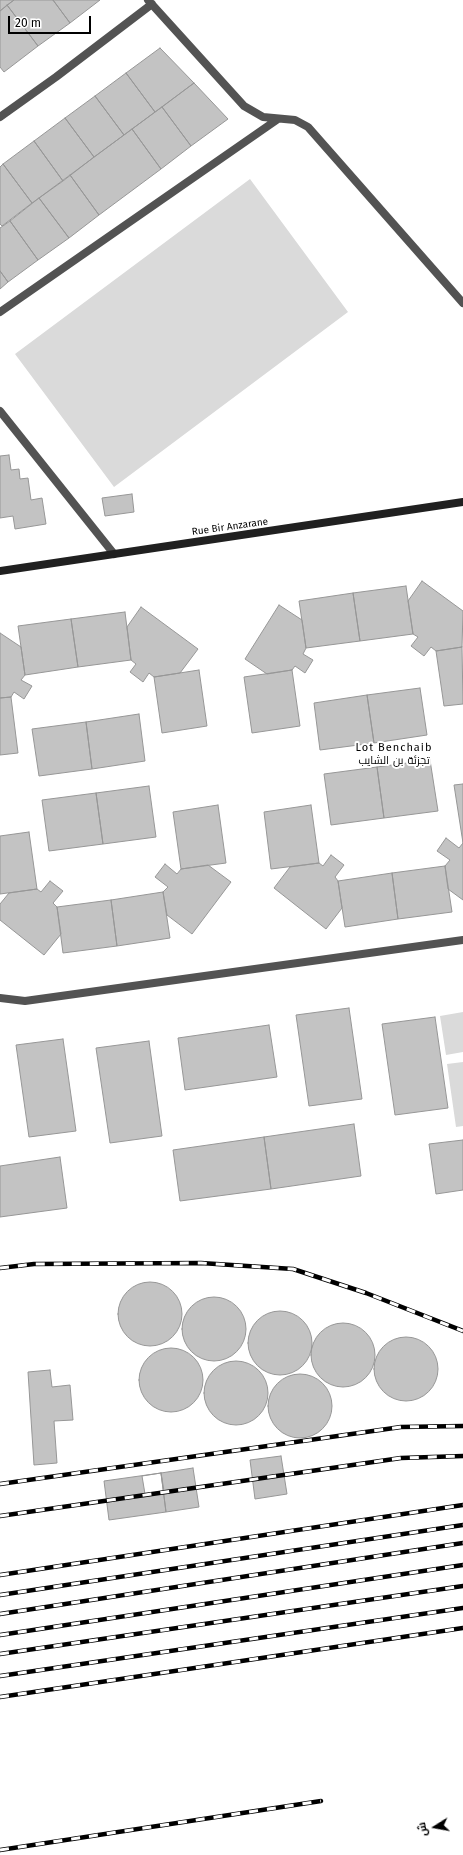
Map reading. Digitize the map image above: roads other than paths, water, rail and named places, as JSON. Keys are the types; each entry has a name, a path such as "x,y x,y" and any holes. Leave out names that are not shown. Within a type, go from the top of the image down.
{"street":[{"path":"0,117 150,2 244,106 263,117 278,120 295,120 308,127 463,303"},
{"path":"0,312 278,120"},
{"path":"0,411 114,554"},
{"name":"Rue Bir Anzarane","path":"0,571 463,502"},
{"path":"0,998 25,1001 463,940"}],"railway":[{"path":"0,1268 34,1264 201,1263 293,1269 366,1293 463,1331"},
{"path":"0,1484 401,1427 463,1426"},
{"path":"0,1516 401,1458 463,1456"},
{"path":"0,1575 463,1505"},
{"path":"0,1595 463,1525"},
{"path":"0,1614 463,1543"},
{"path":"0,1635 463,1565"},
{"path":"0,1654 463,1586"},
{"path":"0,1676 463,1608"},
{"path":"0,1697 463,1628"},
{"path":"0,1850 321,1801"}],"district":[{"name":"Lot Benchaib تجزئة بن الشايب","path":"394,754"}]}
